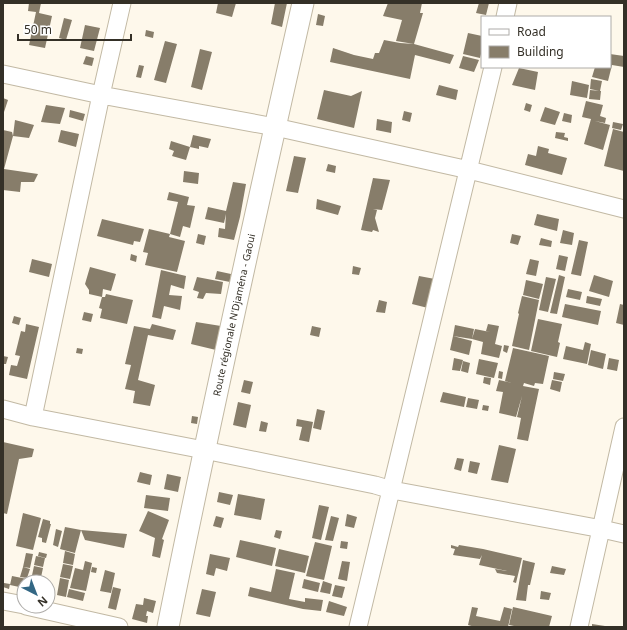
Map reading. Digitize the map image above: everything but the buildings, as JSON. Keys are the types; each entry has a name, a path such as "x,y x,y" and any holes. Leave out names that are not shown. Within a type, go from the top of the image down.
{"street":[{"path":"33,417 122,3"},
{"name":"Route régionale N'Djaména - Gaoui","path":"168,627 204,450 274,127 303,3"},
{"path":"505,16 508,3"},
{"path":"358,627 493,68"},
{"path":"3,74 101,95 274,127 469,170 624,209"},
{"path":"4,413 33,417 204,450 392,490 624,534"},
{"path":"579,627 624,427"},
{"path":"3,601 16,604"},
{"path":"56,613 119,627"}]}
